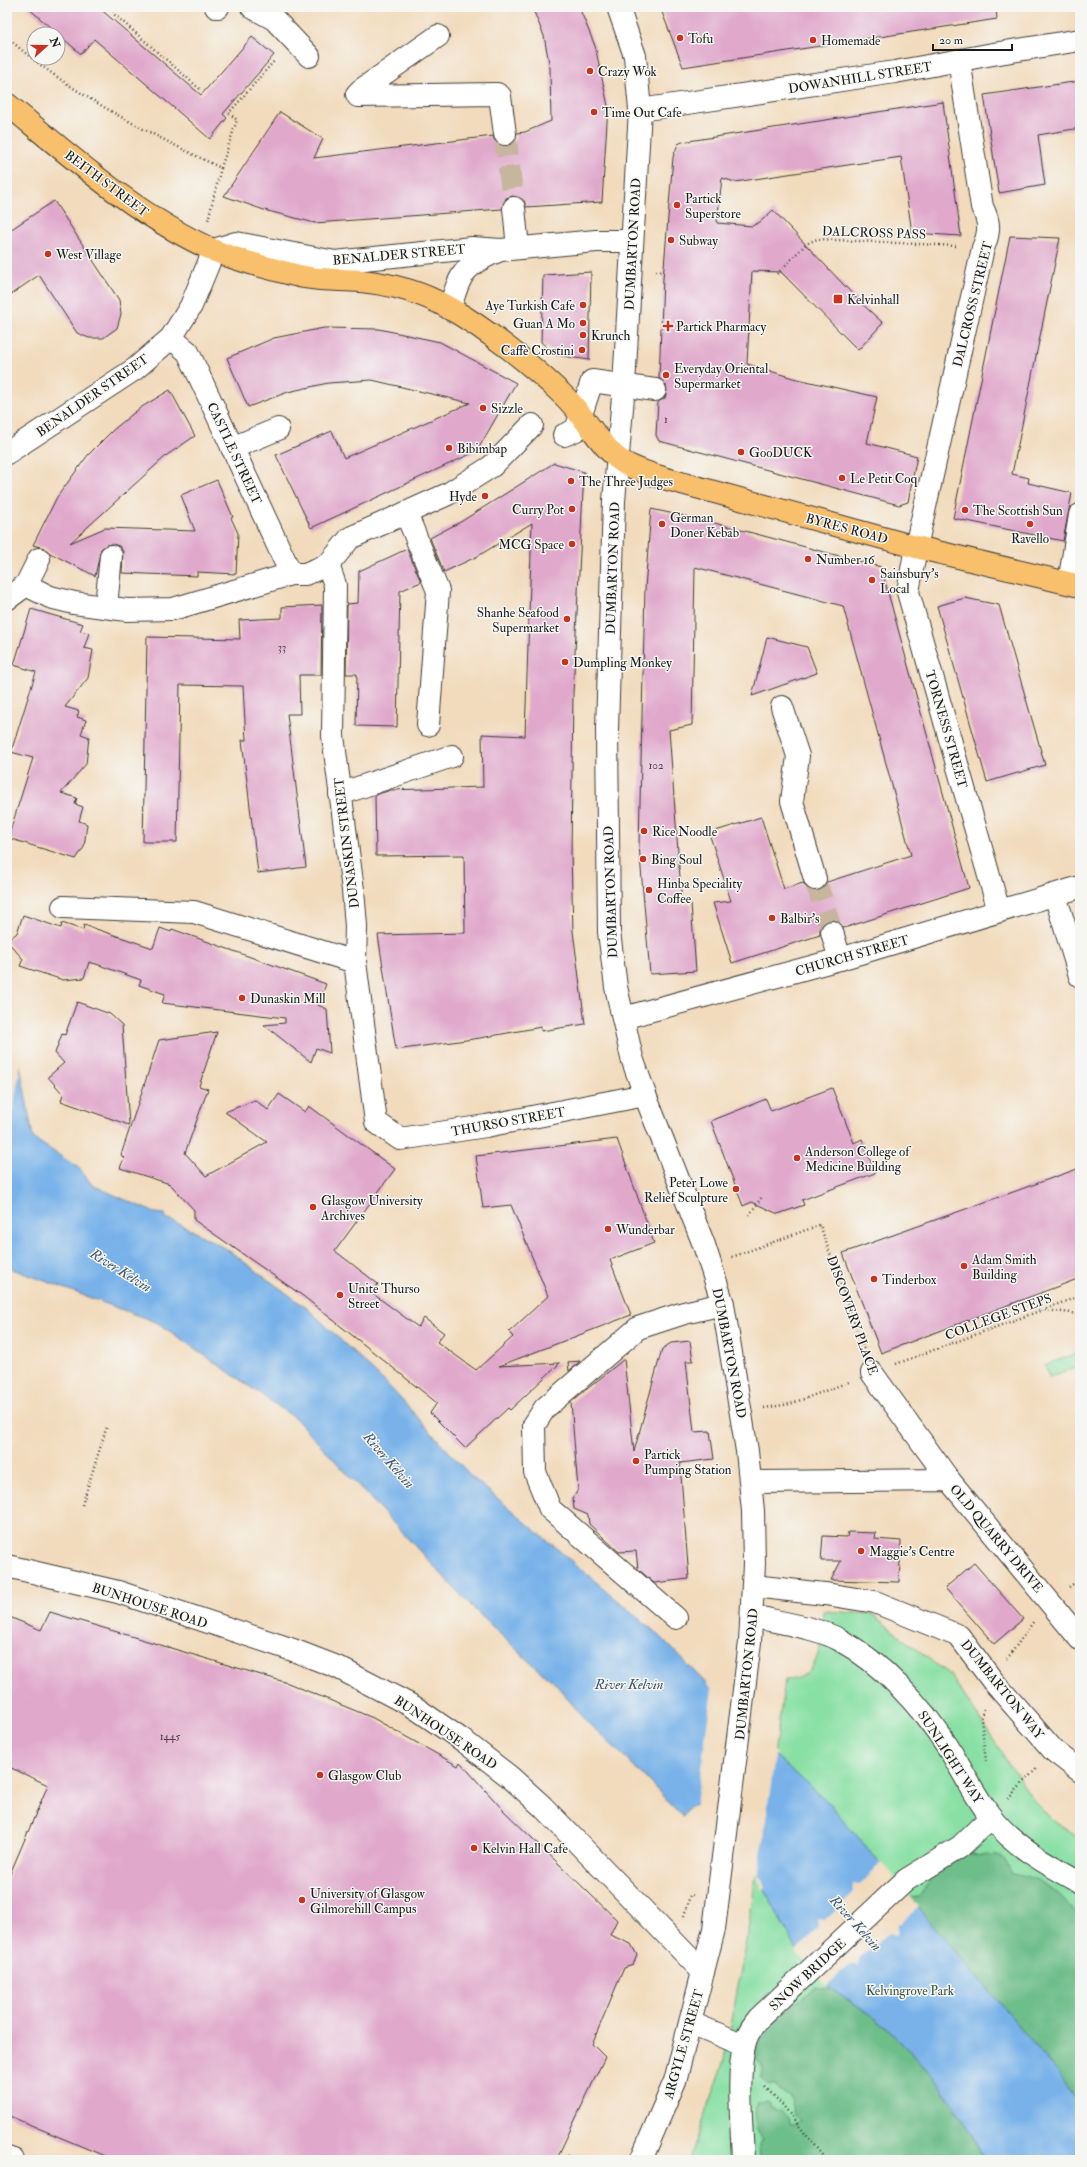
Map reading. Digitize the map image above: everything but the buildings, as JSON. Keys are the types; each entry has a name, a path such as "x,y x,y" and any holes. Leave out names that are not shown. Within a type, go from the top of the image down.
{"main road":[{"name":"BEITH STREET","path":"7,104 135,206 171,229 208,247 298,276 363,281 393,286 413,292 450,309 517,356 558,391 581,413 617,458"},
{"name":"BYRES ROAD","path":"617,458 640,470 663,478 916,547 1074,585"}],"street":[{"path":"252,7 274,19 309,56"},
{"name":"DUMBARTON ROAD","path":"618,7 635,56 640,110 631,241 624,385 614,501 607,729 609,924 613,969 632,1058 711,1265 723,1304 742,1411 751,1482 754,1586 752,1616 743,1702 714,1929 703,1972"},
{"path":"438,36 362,90 357,94 358,96 496,94 500,96 505,134"},
{"name":"DOWANHILL STREET","path":"640,110 895,72 1080,40"},
{"name":"DALCROSS STREET","path":"916,547 983,248 989,234 989,219 982,207 959,60"},
{"path":"510,249 514,208"},
{"name":"BENALDER STREET","path":"7,453 135,369 171,338 191,306 208,247 236,243 335,262 472,248 510,249 596,241 631,241"},
{"name":"BENALDER STREET","path":"450,309 455,290 472,262 510,249"},
{"name":"CASTLE STREET","path":"171,338 188,352 291,574"},
{"path":"564,435 576,430 592,381 655,390"},
{"path":"26,585 50,597 74,603 106,606 127,610 173,609 291,574 306,574 328,564 350,538 448,494 492,466 532,425"},
{"path":"232,448 278,429"},
{"path":"406,513 438,591 428,725"},
{"path":"1074,585 1080,515"},
{"name":"TORNESS STREET","path":"916,547 908,592 999,911"},
{"path":"106,606 111,556"},
{"path":"7,599 26,585 40,559"},
{"name":"DUNASKIN STREET","path":"328,564 335,585 333,736 356,926 355,962 376,1122"},
{"path":"782,707 798,756 792,801 816,879"},
{"path":"340,794 452,756"},
{"name":"CHURCH STREET","path":"623,1018 840,959 1080,887"},
{"path":"1055,894 1080,976"},
{"path":"63,907 194,912 355,962"},
{"path":"832,932 840,959"},
{"name":"THURSO STREET","path":"376,1122 400,1139 486,1126 645,1095"},
{"path":"676,1618 550,1509 535,1472 534,1425 545,1408 638,1328 684,1313 723,1304"},
{"name":"DISCOVERY PLACE","path":"872,1373 949,1480"},
{"name":"OLD QUARRY DRIVE","path":"751,1482 949,1480 1080,1639"},
{"name":"BUNHOUSE ROAD","path":"7,1566 118,1592 293,1650 337,1667 414,1708 487,1759 542,1806 703,1972"},
{"name":"DUMBARTON WAY","path":"754,1586 825,1594 875,1602 959,1636 992,1680 1054,1751 1080,1771"},
{"name":"SUNLIGHT WAY","path":"752,1616 828,1634 841,1640 872,1662 915,1703 933,1725 991,1817 1031,1855 1080,1882"},
{"name":"SNOW BRIDGE","path":"744,2045 749,2031 759,2018 906,1880 960,1847 991,1817"},
{"name":"ARGYLE STREET","path":"641,2160 675,2081 703,1972"},
{"path":"691,2023 744,2045 742,2075 743,2160"},
{"path":"7,2158 13,2160"}],"path":[{"path":"112,7 115,15 201,90"},
{"path":"7,37 26,55 154,136 221,168"},
{"path":"208,247 221,168 237,120 230,113 275,60"},
{"name":"DALCROSS PASS","path":"776,274 806,244 817,239 983,248"},
{"path":"749,1215 762,1197"},
{"name":"DISCOVERY PLACE","path":"711,1265 820,1225 872,1373"},
{"name":"COLLEGE STEPS","path":"924,1354 1080,1296"},
{"path":"1043,1310 1080,1314"},
{"path":"742,1411 790,1404 872,1373"},
{"path":"82,1505 107,1426"},
{"path":"991,1817 1054,1751"},
{"path":"742,2075 769,2090 826,2160"},
{"path":"566,2160 568,2154"}],"green space":[{"path":"1080,1352 1080,1366 1049,1377 1045,1365"},
{"name":"Kelvingrove Park","path":"823,1611 872,1614 951,1676 1036,1804 1056,1823 1080,1837 1080,2160 689,2160 725,2060 749,1923 785,1680 797,1678 807,1673 818,1656 822,1633"},
{"path":"970,1853 978,1855 998,1855 1003,1858 1012,1874 1033,1879 1051,1888 1066,1901 1080,1918 1080,2103 1020,2027 909,1898 918,1897 946,1863 953,1858"},
{"path":"816,1987 831,1989 885,2025 940,2085 963,2119 985,2160 760,2160 759,2145 762,2138 754,2116 757,2103 768,2102 773,2109 782,2110 789,2117 791,2126 801,2121 796,2116 790,2097 780,2091 777,2085 768,2084 761,2078 762,2067 755,2058 757,2042 780,2016"}],"water":[{"name":"River Kelvin","path":"7,1043 17,1048 33,1138 80,1169 92,1185 155,1213 165,1214 166,1218 190,1229 228,1250 308,1309 388,1385 471,1476 660,1636 776,1756 828,1802 1020,2027 1079,2101 1080,2160 985,2160 963,2119 940,2085 885,2025 831,1989 796,1948 759,1877 695,1804 688,1808 683,1817 627,1759 588,1723 553,1681 536,1668 472,1607 295,1418 158,1323 7,1267"}],"pier":[{"path":"7,1041 19,1047 21,1062 7,1146"},
{"path":"705,1678 778,1755 775,1755 758,1876 763,1879 766,1887 763,1890 758,1878 695,1807 690,1809 685,1817 690,1807 696,1805 712,1690 707,1685"},
{"path":"882,1862 919,1907 898,1924 897,1935 889,1933 859,1958 859,1967 850,1965 826,1986 796,1951 819,1927 818,1919 826,1920 854,1892 853,1884 859,1885"}],"tunnel":[{"path":"505,134 514,208"},
{"path":"815,879 832,932"}],"place":[{"name":"Tofu","path":"680,38"},
{"name":"Homemade","path":"813,40"},
{"name":"Crazy Wok","path":"590,71"},
{"name":"Time Out Cafe","path":"594,112"},
{"name":"Partick Superstore","path":"677,205"},
{"name":"Subway","path":"671,240"},
{"name":"West Village","path":"48,254"},
{"name":"Kelvinhall","path":"838,299"},
{"name":"Aye Turkish Cafe","path":"583,305"},
{"name":"Guan A Mo","path":"583,323"},
{"name":"Partick Pharmacy","path":"668,326"},
{"name":"Krunch","path":"583,335"},
{"name":"Caffè Crostini","path":"582,350"},
{"name":"Everyday Oriental Supermarket","path":"666,375"},
{"name":"Sizzle","path":"483,408"},
{"name":"Bibimbap","path":"449,448"},
{"name":"GooDUCK","path":"741,452"},
{"name":"Le Petit Coq","path":"842,478"},
{"name":"The Three Judges","path":"571,481"},
{"name":"Hyde","path":"485,496"},
{"name":"Curry Pot","path":"572,509"},
{"name":"The Scottish Sun","path":"965,510"},
{"name":"German Doner Kebab","path":"662,524"},
{"name":"Ravello","path":"1030,524"},
{"name":"MCG Space","path":"572,544"},
{"name":"Number 16","path":"808,559"},
{"name":"Sainsbury's Local","path":"872,580"},
{"name":"Shanhe Seafood Supermarket","path":"567,619"},
{"name":"Dumpling Monkey","path":"565,662"},
{"name":"Rice Noodle","path":"644,831"},
{"name":"Bing Soul","path":"643,859"},
{"name":"Hinba Speciality Coffee","path":"649,890"},
{"name":"Balbir's","path":"772,918"},
{"name":"Dunaskin Mill","path":"242,998"},
{"name":"Anderson College of Medicine Building","path":"797,1158"},
{"name":"Peter Lowe Relief Sculpture","path":"736,1189"},
{"name":"Glasgow University Archives","path":"313,1207"},
{"name":"Wunderbar","path":"608,1229"},
{"name":"Adam Smith Building","path":"964,1266"},
{"name":"Tinderbox","path":"874,1279"},
{"name":"Unite Thurso Street","path":"340,1295"},
{"name":"Partick Pumping Station","path":"636,1461"},
{"name":"Maggie's Centre","path":"861,1551"},
{"name":"Glasgow Club","path":"320,1775"},
{"name":"Kelvin Hall Cafe","path":"474,1848"},
{"name":"University of Glasgow Gilmorehill Campus","path":"302,1900"}]}
